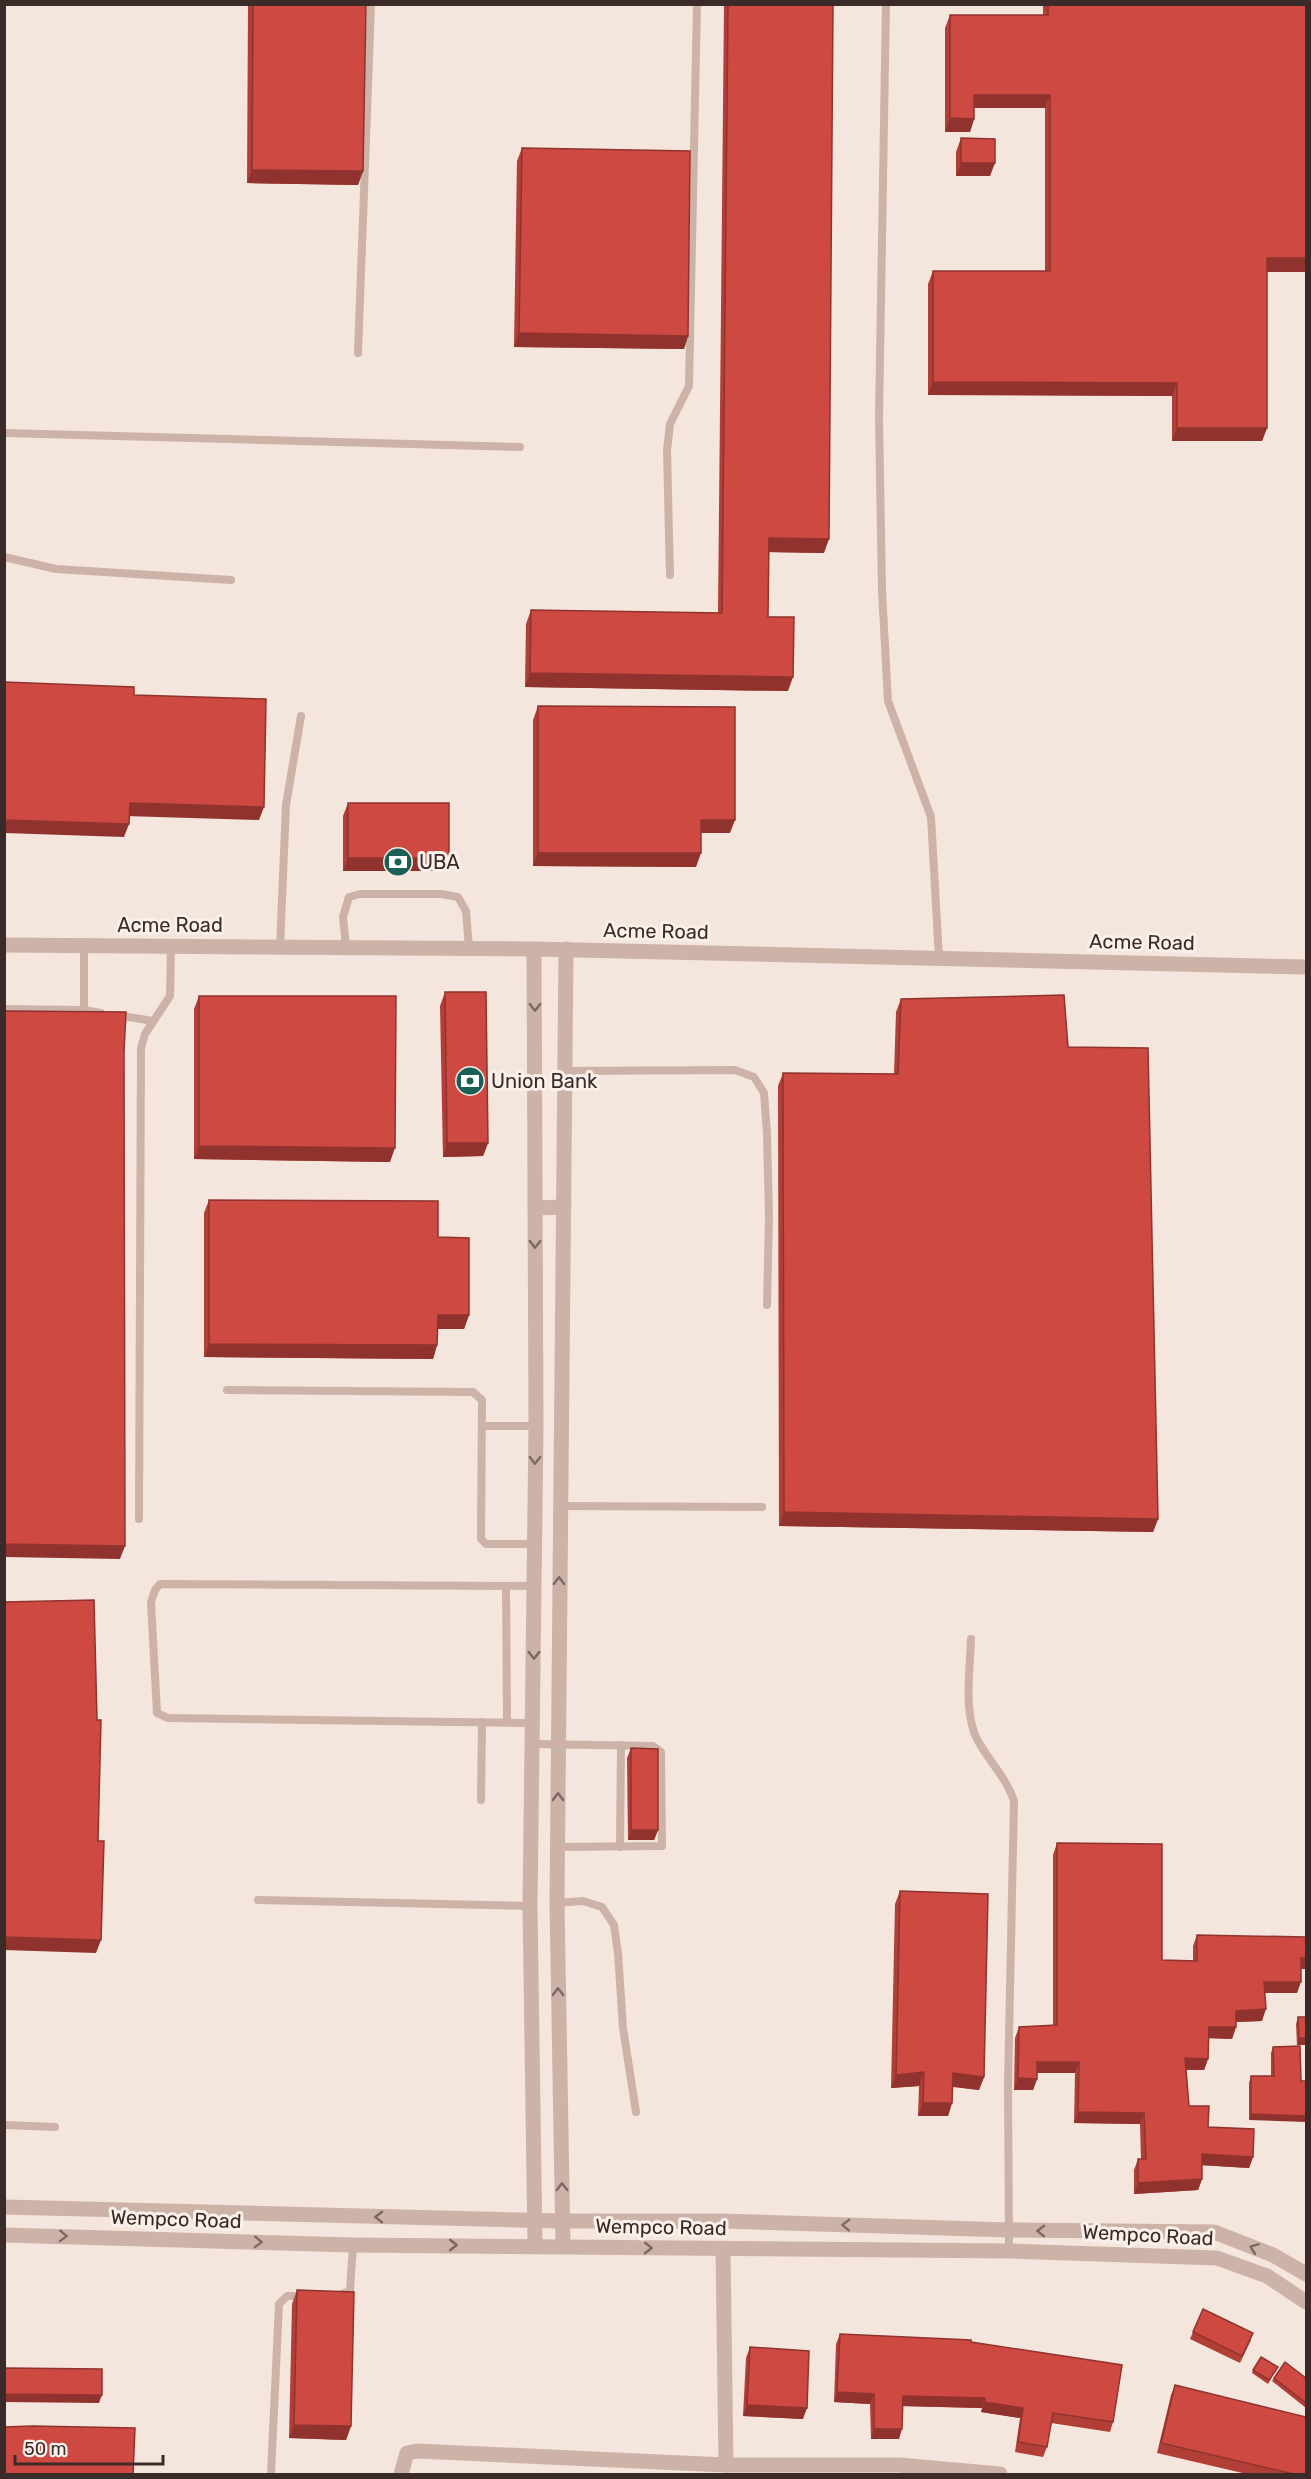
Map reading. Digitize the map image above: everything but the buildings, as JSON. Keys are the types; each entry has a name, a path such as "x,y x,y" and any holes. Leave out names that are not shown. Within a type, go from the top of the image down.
{"street":[{"name":"Acme Road","path":"4,945 566,949 1306,967"},
{"path":"534,949 536,1426 534,1744 530,1906 535,2246"},
{"path":"562,2246 557,1903 566,949"},
{"path":"535,1208 564,1207"},
{"name":"Wempco Road","path":"4,2207 534,2221 721,2221 1008,2230 1214,2232 1273,2255 1306,2274"},
{"name":"Wempco Road","path":"4,2235 353,2245 1009,2251 1217,2258 1267,2276 1306,2302"},
{"path":"723,2249 726,2465"},
{"path":"400,2475 407,2453 417,2451 726,2465 898,2465 1000,2475"}],"lane":[{"path":"358,353 370,4"},
{"path":"670,575 667,451 670,424 689,386 697,4"},
{"path":"886,4 879,417 888,700 931,817 939,959"},
{"path":"4,434 520,447"},
{"path":"4,557 56,569 231,579"},
{"path":"280,947 286,806 301,716"},
{"path":"346,947 343,917 349,897 360,894 441,894 458,897 466,911 469,948"},
{"path":"84,945 84,1010"},
{"path":"139,1520 141,1048 145,1034 170,996 171,946"},
{"path":"4,1009 84,1010 153,1021"},
{"path":"564,1071 735,1070 754,1077 764,1093 767,1134 769,1217 767,1305"},
{"path":"227,1390 473,1392 482,1400 481,1539 486,1544 534,1544"},
{"path":"482,1426 536,1426"},
{"path":"560,1506 762,1507"},
{"path":"534,1586 160,1584 151,1602 157,1713 168,1719 534,1723"},
{"path":"506,1586 507,1722"},
{"path":"971,1639 969,1712 976,1738 1010,1789 1014,1801 1008,2083 1009,2251"},
{"path":"481,1800 483,1722"},
{"path":"534,1744 653,1746 662,1752 663,1843 660,1848 558,1847"},
{"path":"620,1846 621,1745"},
{"path":"258,1900 530,1906"},
{"path":"557,1903 583,1901 602,1907 614,1925 623,2028 636,2112"},
{"path":"4,2125 55,2127"},
{"path":"334,2294 345,2294 350,2290 353,2245"},
{"path":"271,2475 279,2304 287,2296 310,2295"}],"place":[{"name":"UBA","path":"398,862"},
{"name":"Union Bank","path":"470,1081"}]}
